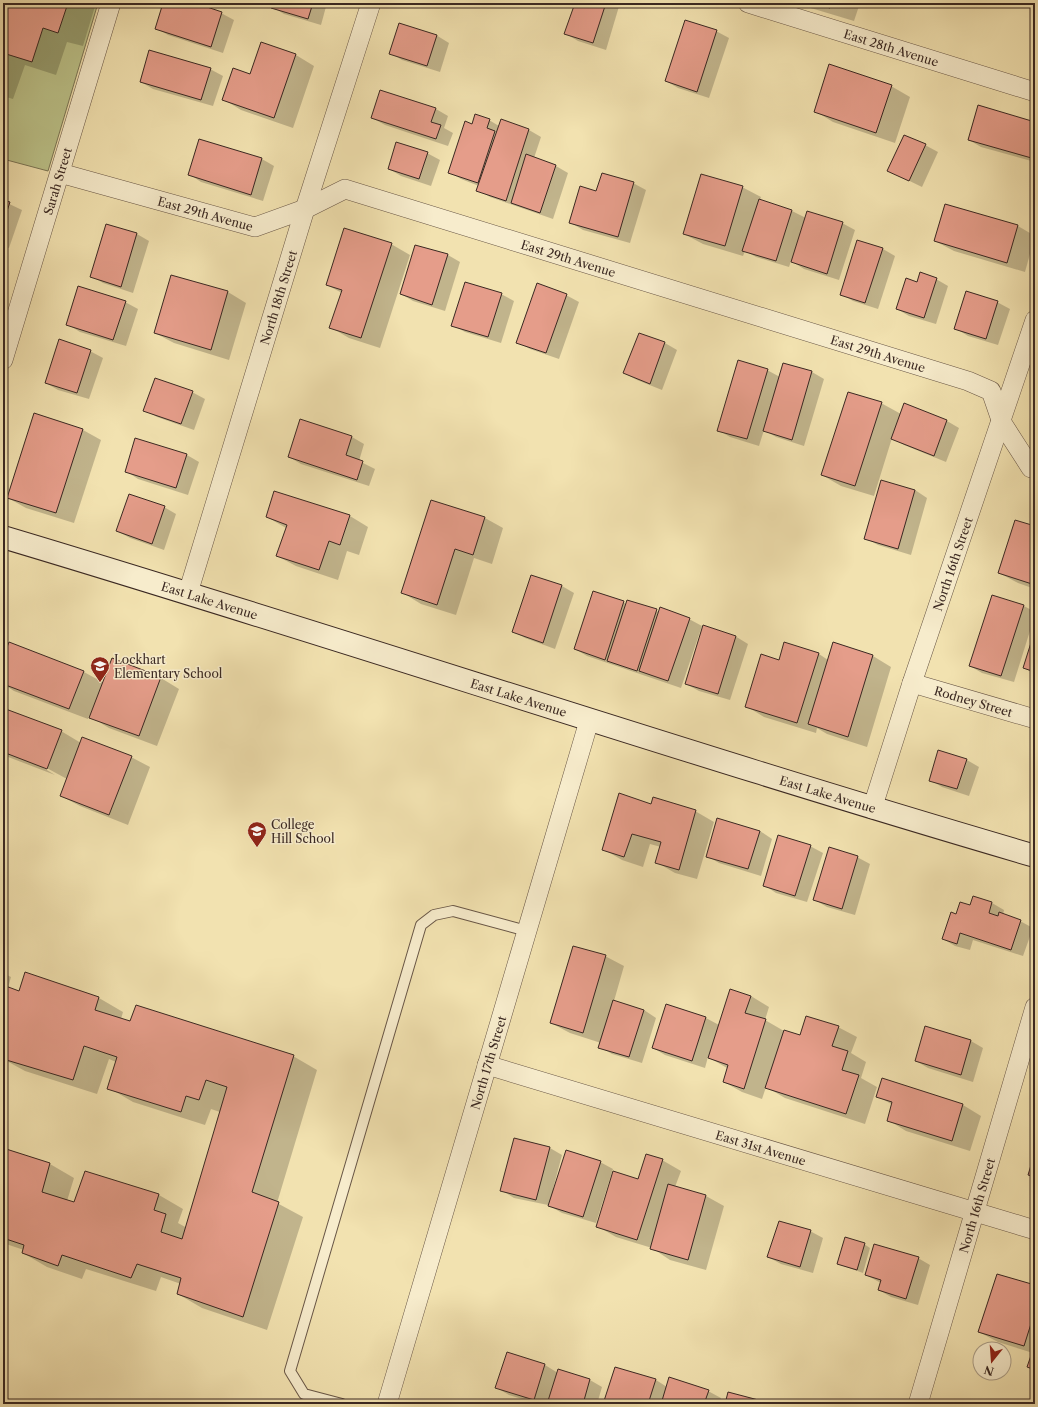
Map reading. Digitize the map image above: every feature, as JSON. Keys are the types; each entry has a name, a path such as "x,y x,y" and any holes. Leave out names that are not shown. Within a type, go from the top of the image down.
{"street":[{"name":"Sarah Street","path":"3,360 111,3"},
{"name":"North 18th Street","path":"188,593 305,209 371,3"},
{"name":"East 28th Avenue","path":"748,3 1035,92"},
{"name":"East 29th Avenue","path":"60,173 255,227 305,209 345,189 353,191 968,381 991,391 1002,423 1032,468 1035,469"},
{"name":"North 16th Street","path":"872,808 912,683 1002,423 1035,320"},
{"name":"East Lake Avenue","path":"3,537 188,593 589,721 872,808 1035,856"},
{"name":"Rodney Street","path":"912,683 1035,719"},
{"name":"North 17th Street","path":"387,1404 589,721"},
{"name":"North 16th Street","path":"918,1404 1035,1008"},
{"name":"East 31st Avenue","path":"487,1065 1035,1230"}],"lane":[{"path":"342,1404 304,1394 290,1371 421,925 434,914 453,912 527,931"}],"green space":[{"path":"3,3 98,3 48,171 3,159"}],"building":[{"path":"3,3 68,3 58,33 43,28 32,62 3,53"},
{"path":"163,3 195,3 222,12 211,47 155,29"},
{"path":"272,3 313,3 308,19 271,8"},
{"path":"575,3 606,3 593,43 564,34"},
{"path":"814,3 832,3 830,8"},
{"path":"685,20 717,30 697,92 665,81"},
{"path":"399,23 437,35 427,66 389,54"},
{"path":"261,42 296,54 274,118 222,100 233,68 250,74"},
{"path":"149,50 211,68 201,100 140,82"},
{"path":"829,64 892,85 876,133 814,112"},
{"path":"380,90 436,108 431,122 441,125 436,139 371,118"},
{"path":"978,105 1035,122 1035,159 968,140"},
{"path":"475,114 490,119 487,128 495,131 478,183 448,173 465,121 472,124"},
{"path":"501,119 529,129 506,201 476,191"},
{"path":"904,135 926,144 909,181 887,171"},
{"path":"199,139 262,158 251,195 188,175"},
{"path":"396,142 428,152 419,179 388,169"},
{"path":"526,154 556,165 540,213 511,203"},
{"path":"602,173 634,182 618,237 569,223 580,186 596,191"},
{"path":"701,174 743,186 725,246 683,234"},
{"path":"759,199 792,210 776,261 742,251"},
{"path":"3,200 10,202 3,223"},
{"path":"945,204 1018,225 1007,263 934,241"},
{"path":"807,211 843,222 827,274 791,262"},
{"path":"106,224 137,233 121,287 90,277"},
{"path":"344,228 392,243 361,338 329,328 342,290 326,285"},
{"path":"857,240 883,248 865,303 840,295"},
{"path":"415,245 448,254 432,305 400,294"},
{"path":"920,272 937,278 924,318 896,309 906,278 917,282"},
{"path":"171,275 228,291 211,350 154,333"},
{"path":"465,282 502,293 488,337 451,326"},
{"path":"537,283 567,294 546,353 516,343"},
{"path":"78,286 126,301 113,340 66,325"},
{"path":"966,291 998,301 986,339 954,329"},
{"path":"639,333 665,342 650,384 623,373"},
{"path":"59,339 91,350 77,393 45,383"},
{"path":"738,360 768,369 747,439 717,431"},
{"path":"783,363 812,371 792,440 763,431"},
{"path":"155,378 193,391 181,424 143,411"},
{"path":"848,392 882,402 855,486 821,475"},
{"path":"904,403 947,420 934,456 891,439"},
{"path":"34,413 83,429 56,513 7,498"},
{"path":"300,419 352,436 346,455 363,461 357,480 288,457"},
{"path":"1035,434 1035,449 1031,447"},
{"path":"135,438 187,454 176,488 125,472"},
{"path":"881,480 915,490 898,549 864,539"},
{"path":"274,491 350,515 340,545 329,541 319,570 276,556 287,525 266,517"},
{"path":"129,494 165,506 152,544 116,531"},
{"path":"431,500 485,517 473,555 455,549 437,605 401,593"},
{"path":"1015,520 1035,526 1035,585 998,573"},
{"path":"531,575 562,585 543,643 512,632"},
{"path":"593,591 624,601 605,660 574,649"},
{"path":"992,595 1024,605 1001,676 969,666"},
{"path":"627,600 657,609 637,671 607,661"},
{"path":"660,607 690,618 668,681 639,671"},
{"path":"703,625 736,636 718,694 685,684"},
{"path":"1035,630 1035,672 1023,668"},
{"path":"9,642 84,671 69,709 3,684 3,658"},
{"path":"784,642 819,653 797,723 745,707 761,654 779,660"},
{"path":"833,642 873,655 848,737 808,724"},
{"path":"112,658 161,677 139,736 89,718"},
{"path":"3,708 62,730 47,769 3,752"},
{"path":"82,737 132,756 109,815 60,796"},
{"path":"938,750 967,759 957,789 929,781"},
{"path":"619,793 651,804 653,797 696,810 679,870 655,863 661,842 632,834 624,857 602,850"},
{"path":"717,818 760,831 748,869 706,857"},
{"path":"778,835 811,845 795,896 763,886"},
{"path":"829,847 858,856 842,909 813,900"},
{"path":"973,896 992,902 989,913 998,916 999,912 1021,920 1011,950 960,933 957,944 942,939 951,912 956,914 960,902 970,905"},
{"path":"573,946 606,955 583,1033 550,1023"},
{"path":"25,972 99,997 95,1010 130,1021 136,1005 294,1055 252,1192 279,1202 243,1317 177,1294 181,1278 137,1264 131,1278 62,1255 58,1266 22,1253 24,1245 3,1238 3,1148 50,1163 42,1192 74,1202 85,1171 159,1194 154,1210 166,1214 161,1232 182,1239 227,1087 206,1080 199,1100 186,1096 181,1112 107,1089 117,1057 84,1046 73,1080 3,1059 3,985 19,991"},
{"path":"730,989 751,996 745,1013 766,1019 744,1089 723,1082 728,1065 708,1058"},
{"path":"613,1000 644,1010 629,1057 598,1048"},
{"path":"666,1004 706,1017 692,1061 652,1048"},
{"path":"806,1016 839,1026 832,1046 848,1051 842,1070 859,1075 846,1114 765,1088 784,1030 800,1035"},
{"path":"925,1026 971,1040 961,1075 915,1061"},
{"path":"882,1078 963,1104 952,1141 887,1121 892,1102 876,1097"},
{"path":"514,1138 550,1147 536,1200 500,1191"},
{"path":"566,1150 601,1161 583,1217 548,1206"},
{"path":"1035,1152 1035,1177 1028,1175"},
{"path":"646,1154 663,1159 637,1240 596,1227 613,1171 638,1179"},
{"path":"668,1184 706,1195 688,1260 650,1249"},
{"path":"779,1221 811,1230 800,1267 767,1257"},
{"path":"845,1237 865,1243 857,1270 837,1264"},
{"path":"874,1244 919,1257 906,1299 878,1290 881,1280 865,1275"},
{"path":"997,1274 1035,1285 1035,1311 1024,1346 1012,1342 1012,1341 978,1332"},
{"path":"1035,1344 1035,1370 1027,1367"},
{"path":"507,1352 545,1364 534,1400 495,1388"},
{"path":"615,1367 656,1379 648,1404 603,1404"},
{"path":"558,1369 590,1379 583,1404 547,1404"},
{"path":"669,1377 709,1390 704,1404 661,1404"},
{"path":"728,1392 766,1402 765,1404 725,1404"}],"place":[{"name":"Lockhart Elementary School","path":"100,683"},
{"name":"College Hill School","path":"257,848"}]}
